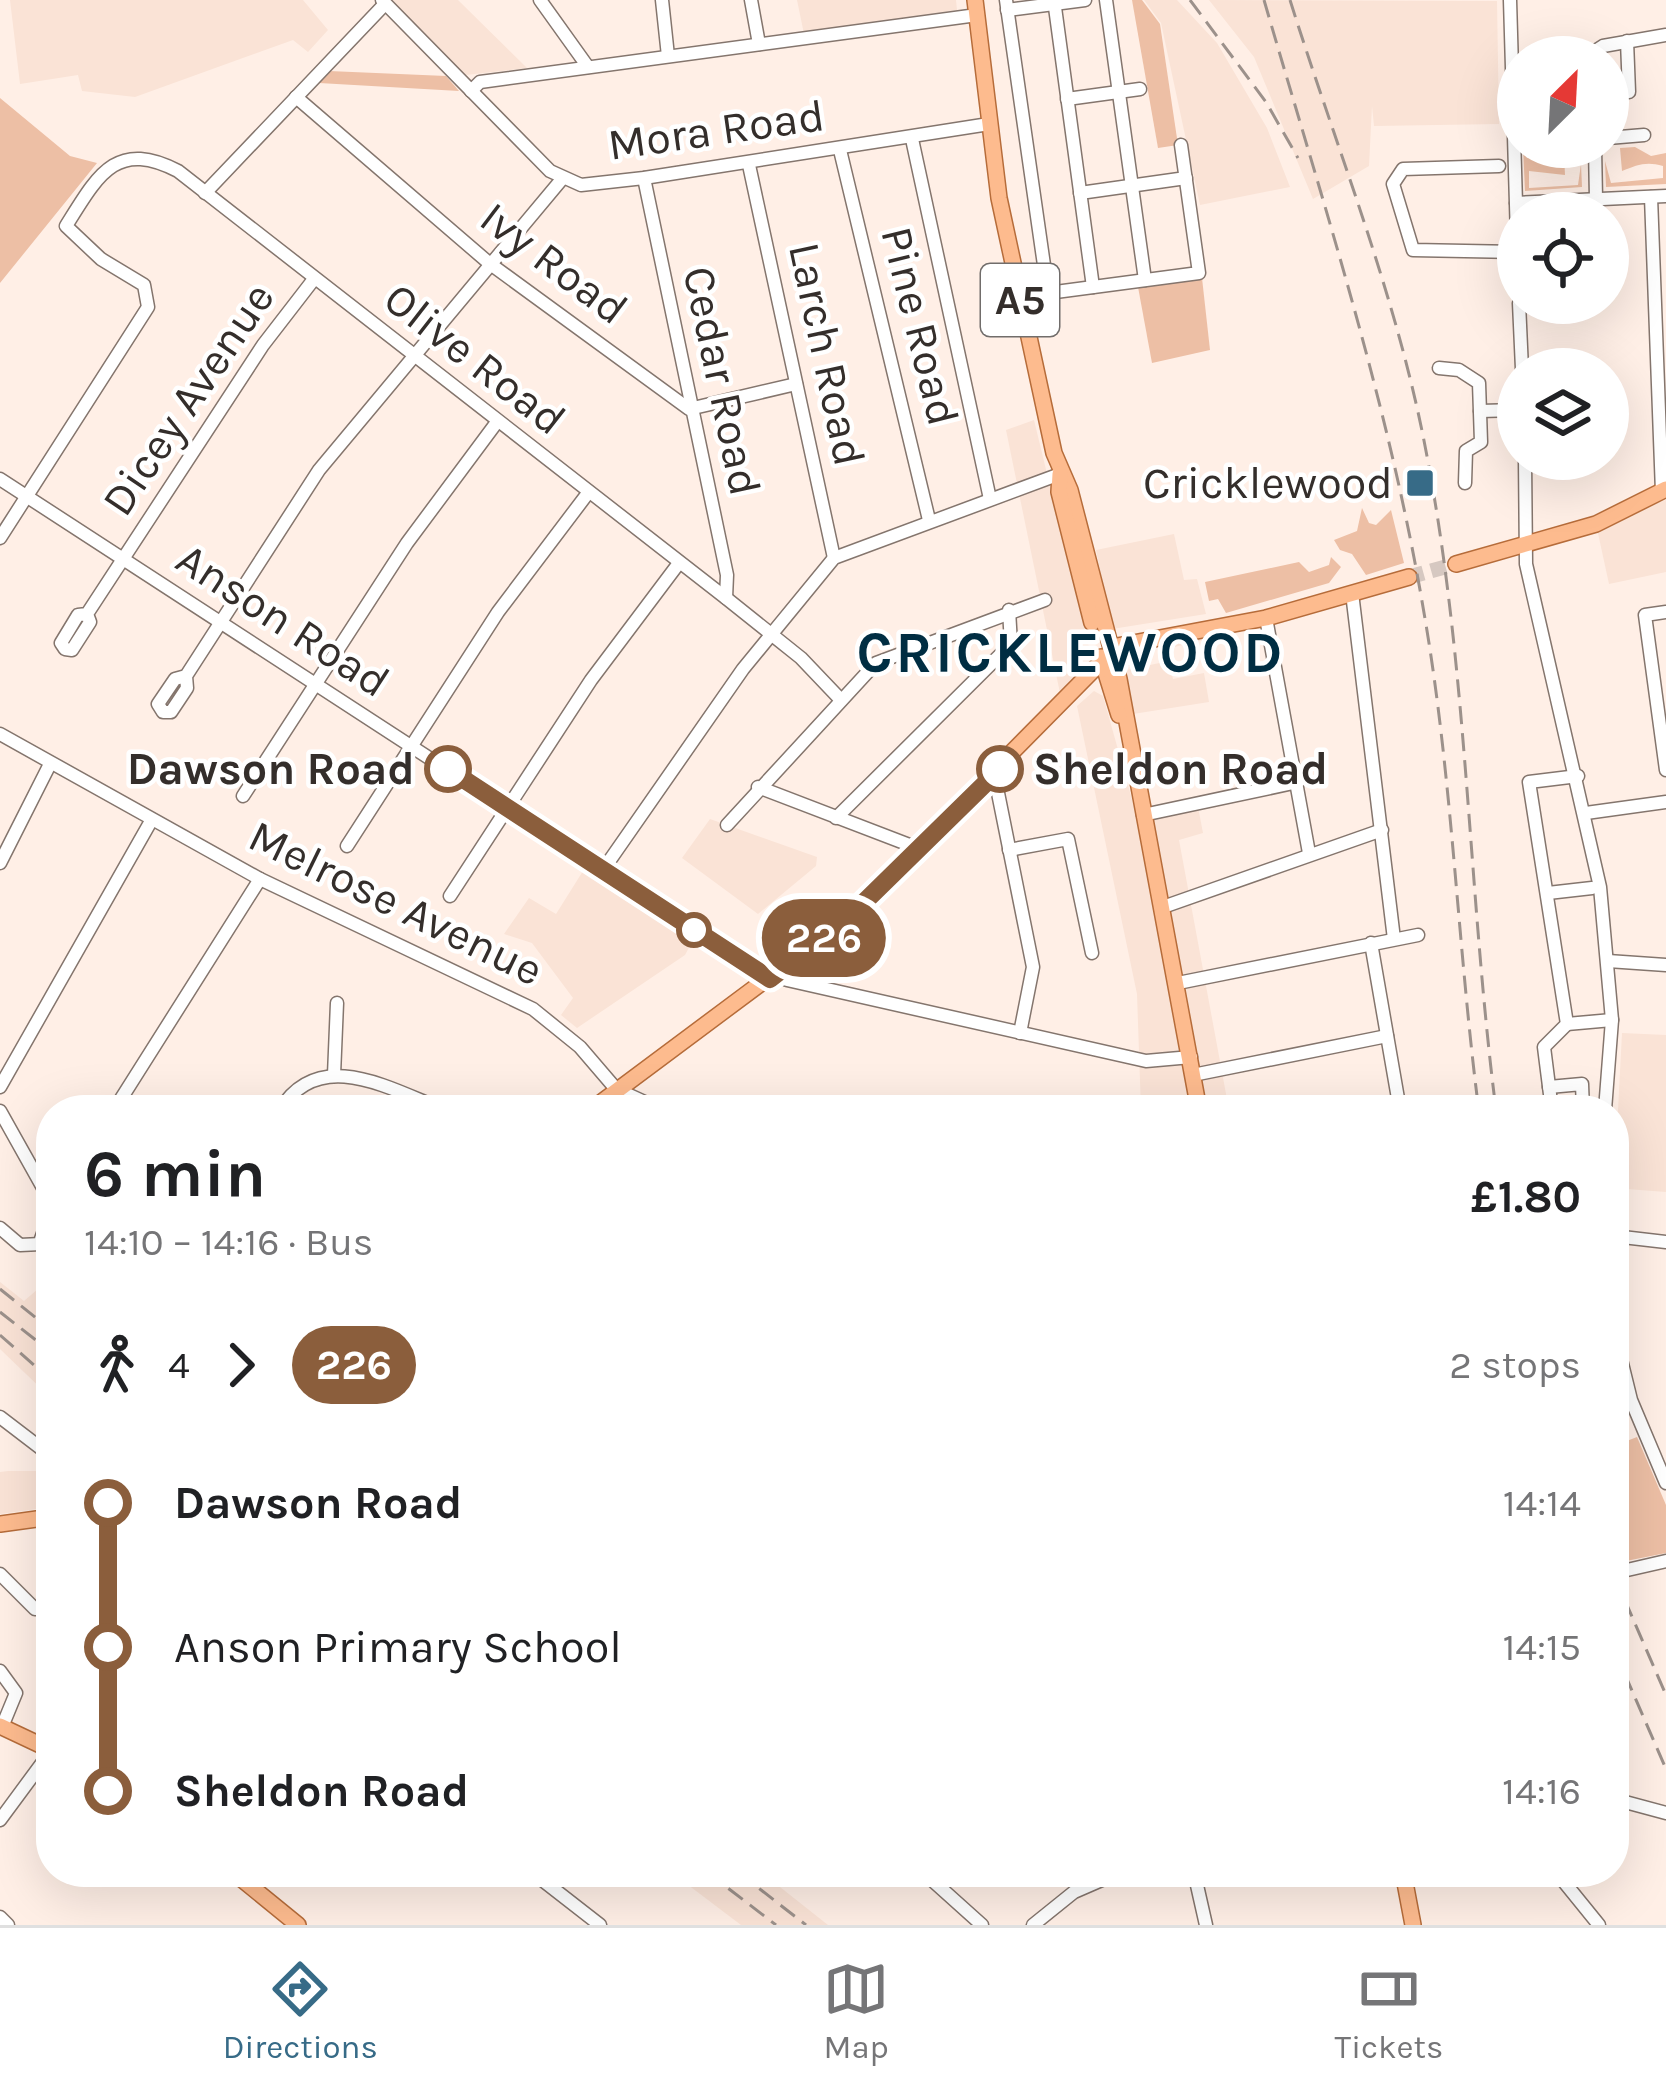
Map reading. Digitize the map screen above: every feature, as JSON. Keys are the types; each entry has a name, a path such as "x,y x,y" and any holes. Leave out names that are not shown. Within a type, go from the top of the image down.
{"main road":[{"name":"A5","path":"976,7 989,124 1020,302 1060,474 1059,492 1108,663 1143,815 1171,903 1178,983 1197,1095"},
{"path":"1456,564 1596,524 1664,490"},
{"path":"609,1095 847,919 1108,663 1142,642 1354,601 1409,577"},
{"path":"0,1524 36,1519"},
{"path":"1,1726 36,1743"},
{"path":"251,1887 298,1925"},
{"path":"1405,1887 1414,1925"}],"street":[{"path":"540,0 588,67"},
{"path":"662,0 668,56"},
{"path":"751,0 759,44"},
{"path":"1048,293 1006,5 1085,0"},
{"path":"1106,0 1145,280"},
{"path":"1510,0 1513,36"},
{"path":"1054,2 1093,287"},
{"path":"205,193 382,3"},
{"name":"Mora Road","path":"382,3 562,178 581,185 749,165 989,124"},
{"path":"471,91 480,82 759,44 976,7"},
{"path":"1629,41 1666,35"},
{"path":"1067,99 1140,89"},
{"name":"Ivy Road","path":"296,97 489,263 689,410"},
{"path":"1629,136 1644,135"},
{"path":"912,139 990,499"},
{"path":"1020,302 1048,293 1199,273 1181,146"},
{"name":"Pine Road","path":"840,150 929,520"},
{"name":"Olive Road","path":"28,496 148,307 144,286 101,259 66,226 93,186 124,157 152,158 205,193 726,598 841,700"},
{"name":"Larch Road","path":"749,165 834,558"},
{"path":"1497,166 1403,169 1393,184 1413,250 1497,252"},
{"path":"186,676 319,470 410,354 562,178"},
{"name":"Cedar Road","path":"644,178 727,575 726,598"},
{"path":"1080,193 1186,178"},
{"path":"1651,196 1664,490"},
{"path":"1629,197 1666,196"},
{"name":"Dicey Avenue","path":"88,614 252,362 314,279"},
{"path":"1439,368 1459,370 1477,380 1481,442 1466,451 1465,483"},
{"path":"689,410 796,384"},
{"path":"1480,411 1497,411"},
{"path":"243,796 417,530 497,422"},
{"path":"603,870 771,634 834,558 1060,474"},
{"name":"Anson Road","path":"0,478 603,870 787,980 1146,1061 1192,1066 1387,1036"},
{"path":"1525,480 1524,545 1586,813 1608,962 1612,1021 1606,1095"},
{"path":"347,846 498,612 588,493"},
{"path":"0,538 28,496"},
{"path":"450,896 506,807 679,563"},
{"path":"727,825 876,662 1045,600"},
{"path":"1354,601 1375,833 1394,939"},
{"path":"836,818 1011,644 1009,610"},
{"path":"1666,612 1645,615 1661,693 1666,770"},
{"path":"1266,618 1291,784 1306,846"},
{"name":"Melrose Avenue","path":"0,734 260,879 533,1009 580,1047 616,1089"},
{"path":"0,863 50,764"},
{"path":"1567,1024 1529,782 1578,776"},
{"path":"989,779 997,788 1033,968 1020,1033"},
{"path":"1143,815 1291,784"},
{"path":"758,787 920,849"},
{"path":"1586,813 1666,802"},
{"path":"0,1087 151,820"},
{"path":"1171,903 1306,846 1375,833"},
{"path":"1009,850 1068,838 1092,953"},
{"path":"123,1095 260,879"},
{"path":"1548,893 1592,888"},
{"path":"1178,983 1418,934"},
{"path":"1371,943 1397,1095"},
{"path":"1608,962 1666,965"},
{"path":"334,1075 337,1004"},
{"path":"1551,1095 1544,1047 1567,1024 1612,1021"},
{"path":"293,1095 304,1082 334,1075 360,1078 405,1095"},
{"path":"1550,1087 1582,1084 1582,1095"},
{"path":"616,1089 629,1095"},
{"path":"0,1111 36,1179"},
{"path":"0,1228 13,1243 36,1244"},
{"path":"1629,1238 1666,1242"},
{"path":"1629,1392 1666,1483"},
{"path":"0,1417 36,1445"},
{"path":"1629,1569 1666,1561"},
{"path":"0,1574 36,1609"},
{"path":"0,1672 16,1694 1,1726"},
{"path":"0,1820 36,1771"},
{"path":"1629,1803 1666,1813"},
{"path":"551,1887 599,1925"},
{"path":"940,1887 982,1925"},
{"path":"1033,1925 1086,1887"},
{"path":"1197,1887 1205,1925"},
{"path":"1568,1887 1599,1925"},
{"path":"0,1917 8,1925"}],"shaded area":[{"path":"10,0 303,0 328,30 308,52 293,40 135,97 82,91 78,75 20,84"},
{"path":"390,0 458,0 527,68 466,75"},
{"path":"797,0 956,0 957,10 804,34"},
{"path":"1132,0 1142,0 1160,24 1178,145 1158,148"},
{"path":"1144,0 1177,0 1217,43 1267,128 1290,187 1200,205 1161,23"},
{"path":"1209,0 1497,1 1497,124 1374,126 1372,106 1369,166 1313,199 1254,57"},
{"path":"329,71 446,76 459,91 319,83"},
{"path":"0,98 70,156 97,163 0,283"},
{"path":"1629,147 1651,156 1666,153 1666,184 1606,187 1605,168 1611,183 1663,178 1663,166 1642,164 1622,171 1629,168"},
{"path":"1524,168 1565,168 1565,175 1529,171 1529,188 1578,185 1581,168 1582,187 1525,191"},
{"path":"1202,278 1210,350 1152,363 1138,287"},
{"path":"1034,420 1094,668 1061,698 1006,430"},
{"path":"1666,500 1666,572 1609,584 1596,524"},
{"path":"1362,508 1369,523 1376,525 1391,510 1404,563 1366,575 1352,554 1340,550 1334,540 1357,531"},
{"path":"1174,534 1184,580 1197,579 1206,614 1112,629 1096,550"},
{"path":"1331,557 1341,567 1329,583 1226,613 1218,599 1209,601 1205,582 1299,562 1309,572 1329,565"},
{"path":"1228,634 1166,649 1173,679 1204,673 1209,702 1133,714 1122,671 1164,662 1161,644"},
{"path":"1094,691 1103,696 1138,821 1198,807 1203,833 1179,840 1226,1095 1140,1095 1137,994 1077,706"},
{"path":"710,819 817,857 816,866 758,914 682,858"},
{"path":"583,871 693,940 685,955 577,1028 561,1015 573,998 532,943 504,934 529,898 556,914"},
{"path":"1622,1033 1666,1035 1666,1192 1629,1189 1629,1095 1619,1095"},
{"path":"0,1282 24,1301 36,1291 36,1384 0,1349"},
{"path":"1637,1437 1666,1505 1666,1553 1629,1560 1629,1440"},
{"path":"36,1471 36,1509 0,1514 0,1472"},
{"path":"691,1887 780,1887 828,1925 741,1925"}],"tunnel":[{"path":"1409,577 1456,564"}],"railway":[{"path":"1190,0 1266,102 1298,158"},
{"path":"1264,0 1392,453 1423,607 1441,731 1477,1095"},
{"path":"1290,0 1383,280 1426,451 1451,615 1494,1095"},
{"path":"0,1289 36,1318"},
{"path":"0,1312 36,1340"},
{"path":"0,1335 36,1367"},
{"path":"1629,1610 1666,1695"},
{"path":"1629,1684 1666,1769"},
{"path":"727,1887 776,1925"},
{"path":"757,1887 806,1925"}],"bus line":[{"name":"226","path":"448,769 770,979 847,919 1000,769"}],"place":[{"name":"Cricklewood","path":"1420,483"},
{"name":"Dawson Road","path":"448,769"},
{"name":"Sheldon Road","path":"1000,769"}],"district":[{"name":"CRICKLEWOOD","path":"1071,653"}]}
